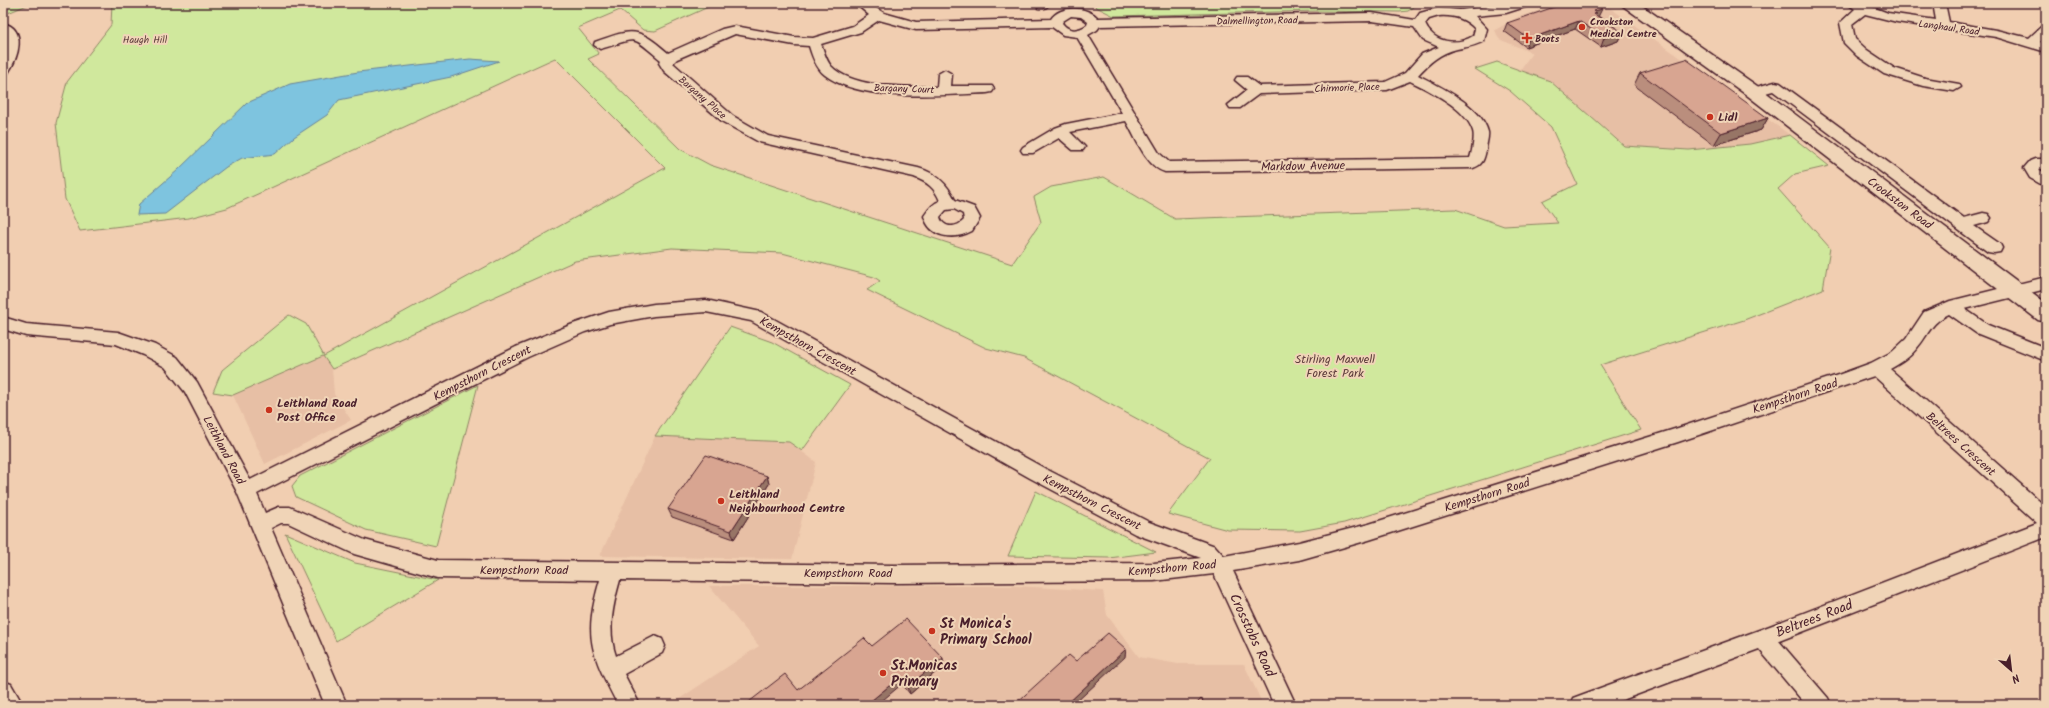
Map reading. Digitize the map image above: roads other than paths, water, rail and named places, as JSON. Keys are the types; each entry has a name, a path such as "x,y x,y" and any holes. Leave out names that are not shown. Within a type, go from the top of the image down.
{"main road":[{"name":"Crookston Road","path":"1627,3 1754,92 2016,292 2044,310"}],"street":[{"path":"861,3 878,15 916,26 1056,23 1058,28 1064,32 1081,33 1088,31 1093,27 1094,22"},
{"path":"1434,3 1472,20 1480,29"},
{"name":"Dalmellington Road","path":"1056,23 1061,16 1074,12 1087,15 1094,22 1372,17 1423,19 1438,12 1456,13 1506,9 1524,3"},
{"path":"1940,3 1943,25"},
{"path":"1858,6 1846,23 1849,40 1862,53 1889,71 1923,88 1954,87"},
{"name":"Langhaul Road","path":"1858,6 1902,20 1943,25 2032,42 2046,48"},
{"name":"Dalmellington Road","path":"1423,19 1438,42 1455,45 1468,44 1475,41 1481,34 1480,29 1506,9"},
{"path":"600,46 634,34 640,36 668,59 726,32 735,30 794,41 814,42 857,29 878,15"},
{"path":"1423,19 1428,46 1427,57"},
{"path":"3,27 8,31 13,43 13,50 3,70"},
{"path":"2032,42 2046,29"},
{"name":"Markdow Avenue","path":"1081,33 1154,156 1165,167 1445,163 1473,162 1477,160 1481,132 1475,120 1451,97 1410,76"},
{"name":"Bargany Court","path":"814,42 822,64 830,72 857,84 904,90 987,89"},
{"name":"Chirmorie Place","path":"1256,90 1387,86 1410,76 1427,57 1455,45"},
{"name":"Bargany Place","path":"668,59 666,63 669,68 737,125 764,139 918,174 934,180 942,188 948,204"},
{"name":"Bargany Court","path":"944,90 945,74"},
{"path":"1235,106 1256,90 1242,80"},
{"name":"Crookston Road","path":"1754,92 1775,86 1994,248"},
{"path":"1028,150 1071,127 1130,116"},
{"path":"1060,132 1078,147"},
{"path":"2046,164 2035,164 2030,168 2035,175 2046,182"},
{"path":"1961,224 1983,218"},
{"name":"Kempsthorn Road","path":"260,524 279,515 290,515 360,548 438,569 895,574 1154,572 1220,565 1299,551 1369,532 1678,435 1877,368 1898,357 1912,343 1930,316 1950,307 2016,292 2046,283"},
{"name":"Kempsthorn Crescent","path":"246,491 522,352 579,328 609,318 654,310 706,306 755,316 1037,473 1142,528 1208,552 1220,565"},
{"path":"1950,307 1982,329 2046,355"},
{"name":"Leithland Road","path":"3,323 26,330 78,333 118,338 149,350 171,362 191,387 246,491 336,705"},
{"name":"Beltrees Crescent","path":"1877,368 2046,519"},
{"name":"Beltrees Road","path":"1581,705 1606,701 2046,528"},
{"name":"Crosstobs Road","path":"1220,565 1285,705"},
{"path":"612,571 601,611 600,634 603,651 629,705"},
{"path":"1763,638 1820,705"},
{"path":"612,669 656,646"},
{"path":"3,691 12,705"}],"water":[{"path":"470,59 499,61 451,77 339,100 327,115 294,137 275,154 242,158 226,167 165,214 137,215 139,204 178,170 247,103 290,84 358,72"}],"place":[{"name":"Crookston Medical Centre","path":"1582,27"},
{"name":"Boots","path":"1527,38"},
{"name":"Lidl","path":"1710,117"},
{"name":"Leithland Road Post Office","path":"269,410"},
{"name":"Leithland Neighbourhood Centre","path":"721,501"},
{"name":"St Monica's Primary School","path":"932,631"},
{"name":"St.Monicas Primary","path":"883,673"}],"park label":[{"name":"Haugh Hill","path":"145,39"},
{"name":"Stirling Maxwell Forest Park","path":"1335,366"}]}
